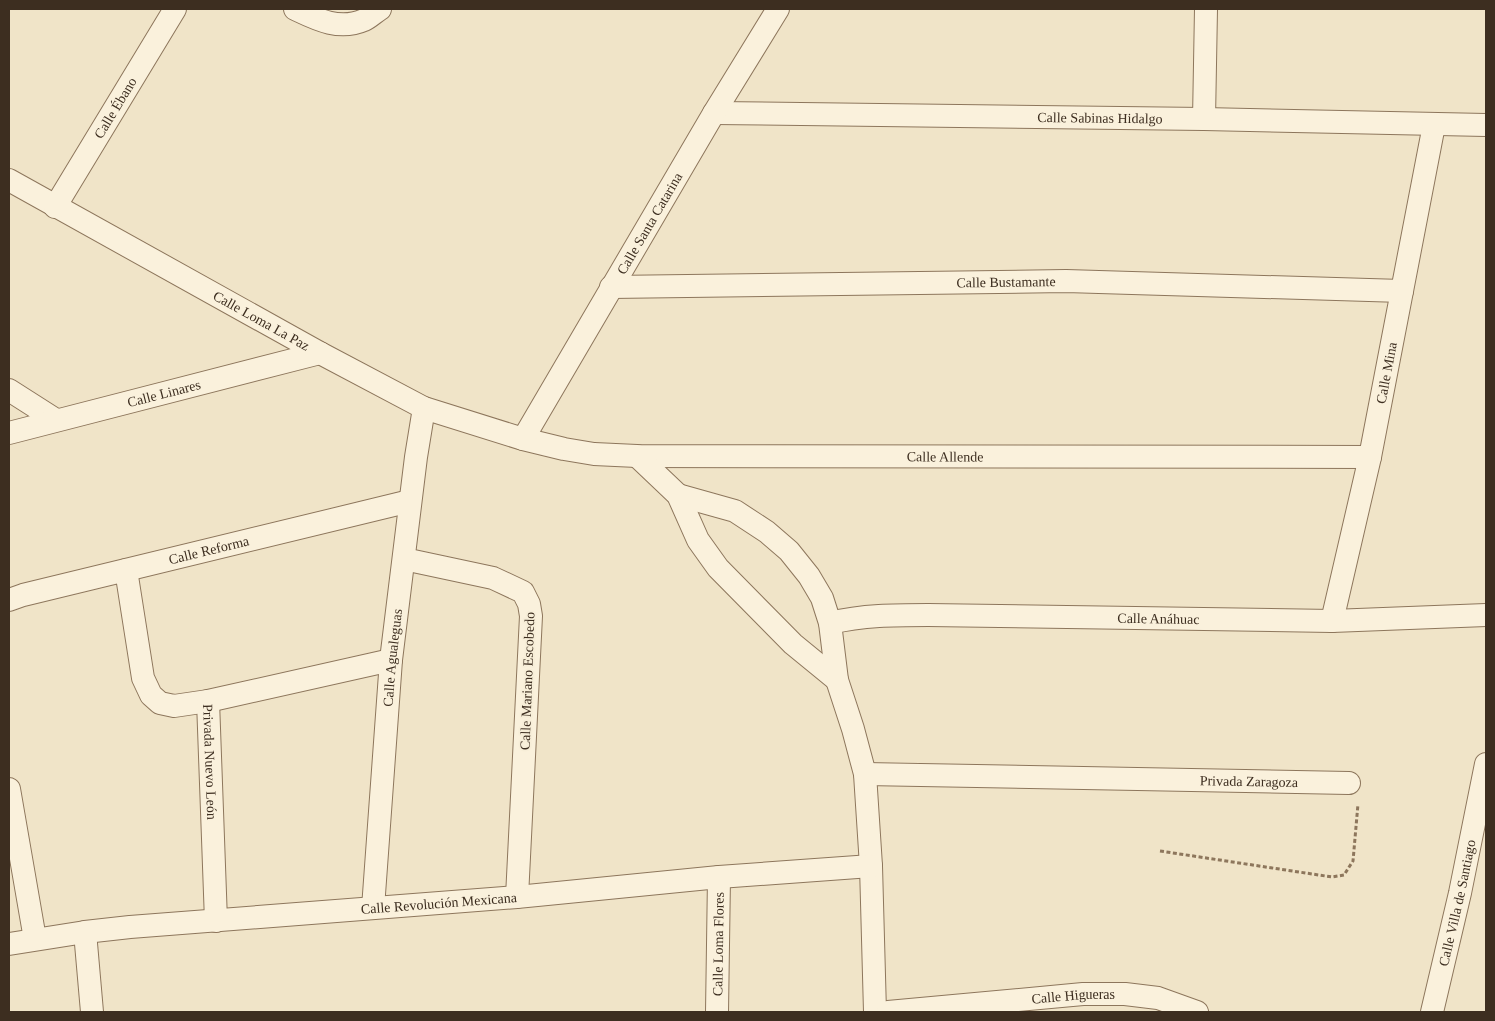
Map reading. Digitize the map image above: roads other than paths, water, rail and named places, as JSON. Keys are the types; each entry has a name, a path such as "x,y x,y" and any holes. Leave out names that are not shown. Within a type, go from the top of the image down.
{"street":[{"name":"Calle Ébano","path":"55,207 175,9"},
{"path":"294,9 326,23 343,25 372,15"},
{"name":"Calle Santa Catarina","path":"523,438 714,113 778,9"},
{"path":"1204,119 1206,9"},
{"name":"Calle Sabinas Hidalgo","path":"714,113 1204,119 1486,125"},
{"name":"Calle Mina","path":"1332,621 1370,457 1434,125"},
{"name":"Calle Loma La Paz","path":"9,180 320,353 424,408 523,438"},
{"name":"Calle Bustamante","path":"611,287 1066,281 1402,290"},
{"name":"Calle Linares","path":"9,434 56,420 320,353"},
{"path":"9,390 56,420"},
{"name":"Calle Agualeguas","path":"373,908 391,660 410,501 424,408"},
{"name":"Calle Allende","path":"523,438 594,454 637,456 1370,457"},
{"path":"637,456 678,495 698,540 718,568 793,644 837,680"},
{"path":"678,495 735,511 767,532 789,551 810,576 822,598 830,623 837,680 865,774 872,866 875,1012"},
{"name":"Calle Reforma","path":"9,600 410,501"},
{"name":"Calle Mariano Escobedo","path":"404,559 493,578 512,585 523,592 529,604 531,616 517,897"},
{"path":"126,570 146,688 160,703 174,706 208,701"},
{"name":"Calle Anáhuac","path":"830,623 874,616 928,615 1332,621 1486,615"},
{"name":"Privada Nuevo León","path":"216,921 208,701 391,660"},
{"name":"Privada Zaragoza","path":"865,774 1349,783"},
{"name":"Calle Villa de Santiago","path":"1432,1012 1485,778"},
{"path":"9,789 35,939"},
{"name":"Calle Revolución Mexicana","path":"9,944 85,932 517,897 719,877 872,866"},
{"name":"Calle Loma Flores","path":"717,1012 719,877"},
{"path":"85,932 92,1012"},
{"name":"Calle Higueras","path":"888,1012 1083,994 1126,994 1158,998 1197,1012"}]}
